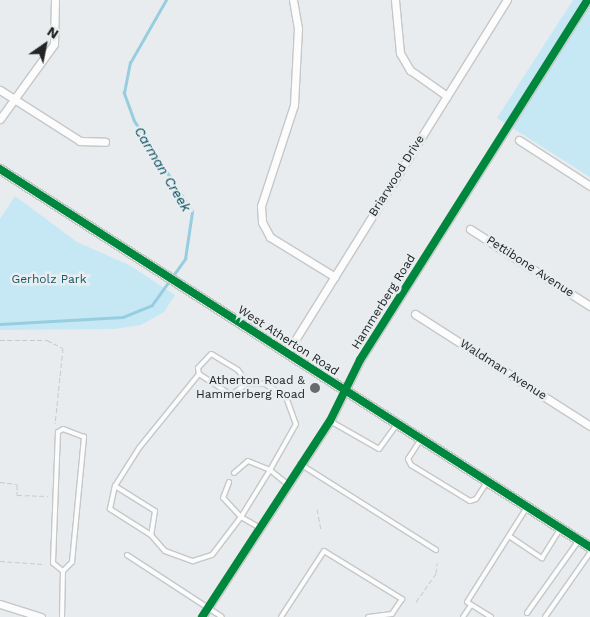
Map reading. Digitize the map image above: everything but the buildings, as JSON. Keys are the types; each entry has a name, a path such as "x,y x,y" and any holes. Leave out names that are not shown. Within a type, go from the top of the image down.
{"street":[{"path":"0,119 13,98 54,44 55,0"},
{"path":"293,0 298,28 294,105 261,206 262,222 270,237 335,277"},
{"path":"395,0 400,53 410,70 447,96"},
{"name":"Briarwood Drive","path":"287,353 507,0"},
{"name":"Hammerberg Road","path":"202,617 300,464 330,421 360,360 588,0"},
{"path":"0,90 80,141 105,142"},
{"path":"519,140 590,186"},
{"name":"West Atherton Road","path":"0,169 590,547"},
{"name":"Pettibone Avenue","path":"470,229 590,306"},
{"name":"Waldman Avenue","path":"415,314 590,426"},
{"path":"0,604 41,617"}],"lane":[{"path":"210,354 238,370 248,384 278,390 296,416 292,435 218,548 201,559 176,558 151,535 110,509 115,486 139,448 198,374 198,368 210,354"},
{"path":"198,374 231,395 248,384"},
{"path":"330,421 379,449 397,424"},
{"path":"62,617 63,571 72,562 84,436 63,429 58,432 53,563 63,571"},
{"path":"421,439 408,459 411,465 470,501 476,499 487,482"},
{"path":"234,473 248,461 270,470 287,484"},
{"path":"300,464 436,550"},
{"path":"228,482 223,498 240,517 260,528"},
{"path":"115,486 155,511 151,535"},
{"path":"491,617 467,602 527,507"},
{"path":"509,536 542,558 561,528"},
{"path":"527,613 579,540"},
{"path":"281,617 324,551 402,600 392,614 368,617"},
{"path":"546,617 590,553"},
{"path":"127,555 222,617"},
{"path":"463,617 471,605"}],"path":[{"path":"0,340 47,340 63,348 55,424"},
{"path":"0,482 17,484 17,495 49,496"},
{"path":"317,509 321,530"},
{"path":"0,561 43,564"},
{"path":"416,602 436,573 437,563"}],"green space":[{"path":"573,0 590,0 590,177 497,118"},
{"name":"Gerholz Park","path":"15,196 77,242 129,265 175,295 164,312 141,325 114,329 0,330 0,219"}],"waterway":[{"name":"Carman Creek","path":"0,324 123,317 152,305 185,259 192,212 134,121 124,93 130,63 166,0"}],"cycle path":[{"path":"202,617 330,421 360,360 588,0"},
{"path":"0,169 590,547"}],"place":[{"name":"Atherton Road & Hammerberg Road","path":"315,388"}]}
